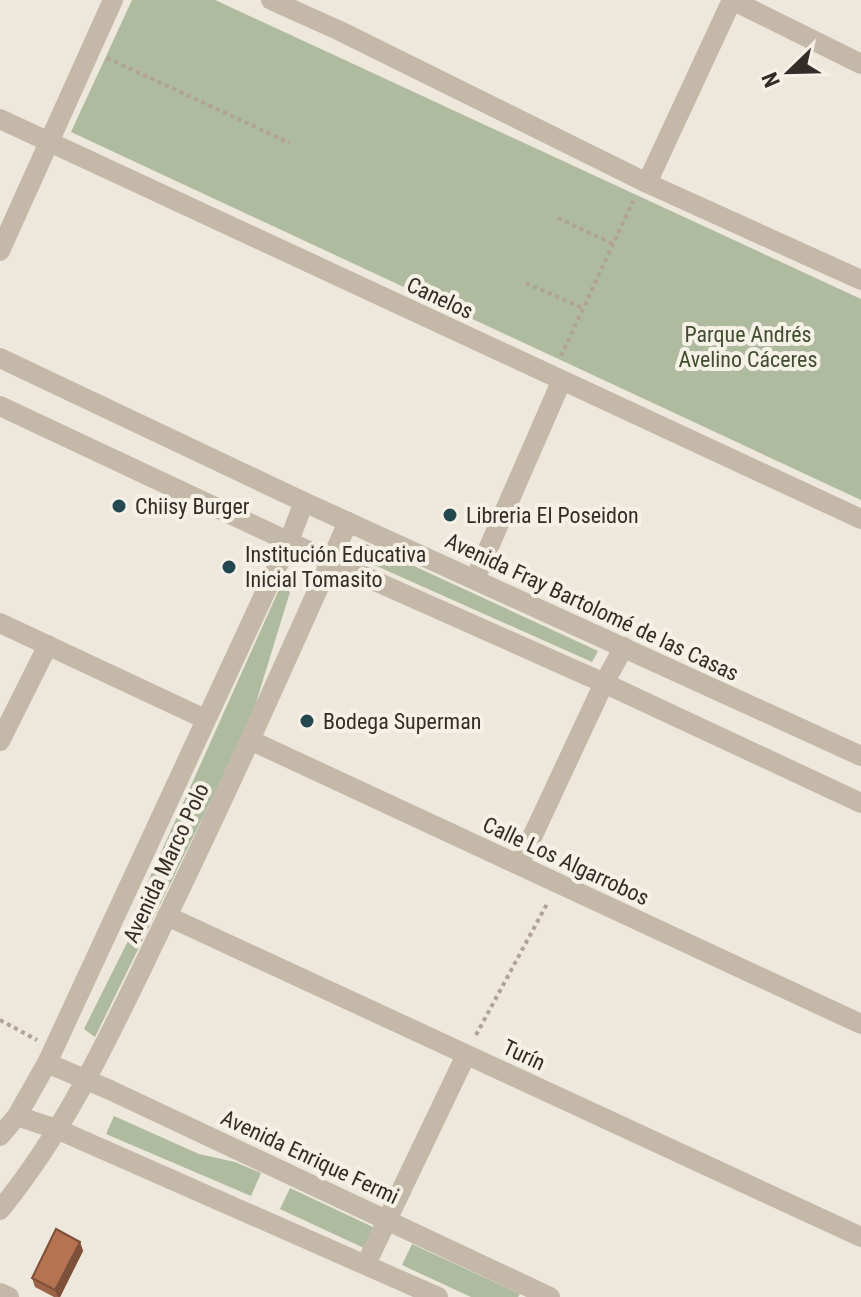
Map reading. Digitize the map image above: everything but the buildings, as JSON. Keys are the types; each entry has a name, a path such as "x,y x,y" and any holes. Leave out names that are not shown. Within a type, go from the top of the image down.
{"street":[{"path":"0,251 113,0"},
{"path":"271,0 647,183 861,280"},
{"path":"647,183 732,0 861,64"},
{"name":"Canelos","path":"0,119 861,519"},
{"name":"Avenida Fray Bartolomé de las Casas","path":"0,358 304,502 861,756"},
{"path":"475,579 561,382"},
{"path":"0,406 330,561 604,683 861,803"},
{"name":"Avenida Marco Polo","path":"0,1136 17,1116 50,1056 289,541 304,502"},
{"name":"Avenida Marco Polo","path":"0,1210 59,1130 88,1080 250,740 348,522"},
{"path":"0,623 205,719"},
{"path":"0,741 48,645"},
{"path":"519,865 624,647"},
{"name":"Calle Los Algarrobos","path":"250,740 861,1024"},
{"name":"Turín","path":"167,916 861,1237"},
{"path":"366,1264 466,1055"},
{"name":"Avenida Enrique Fermi","path":"50,1056 88,1080 545,1296"},
{"path":"17,1116 59,1130 438,1297"},
{"path":"0,1293 9,1297"}],"path":[{"path":"107,58 290,143"},
{"path":"561,382 560,357 635,196 647,183"},
{"path":"558,218 613,244"},
{"path":"526,283 583,309"},
{"path":"466,1055 558,883"},
{"path":"0,1020 50,1056"}],"green space":[{"name":"Parque Andrés Avelino Cáceres","path":"132,0 215,0 861,299 861,500 71,132"},
{"path":"362,542 598,651 592,662 354,556"},
{"path":"281,585 290,592 251,719 95,1037 84,1029 128,941 136,908"},
{"path":"114,1116 199,1154 235,1162 261,1173 251,1196 106,1134"},
{"path":"290,1188 373,1227 364,1248 280,1209"},
{"path":"412,1244 520,1294 518,1297 471,1297 402,1265"}],"place":[{"name":"Chiisy Burger","path":"119,506"},
{"name":"Libreria El Poseidon","path":"450,515"},
{"name":"Institución Educativa Inicial Tomasito","path":"229,567"},
{"name":"Bodega Superman","path":"307,721"}]}
